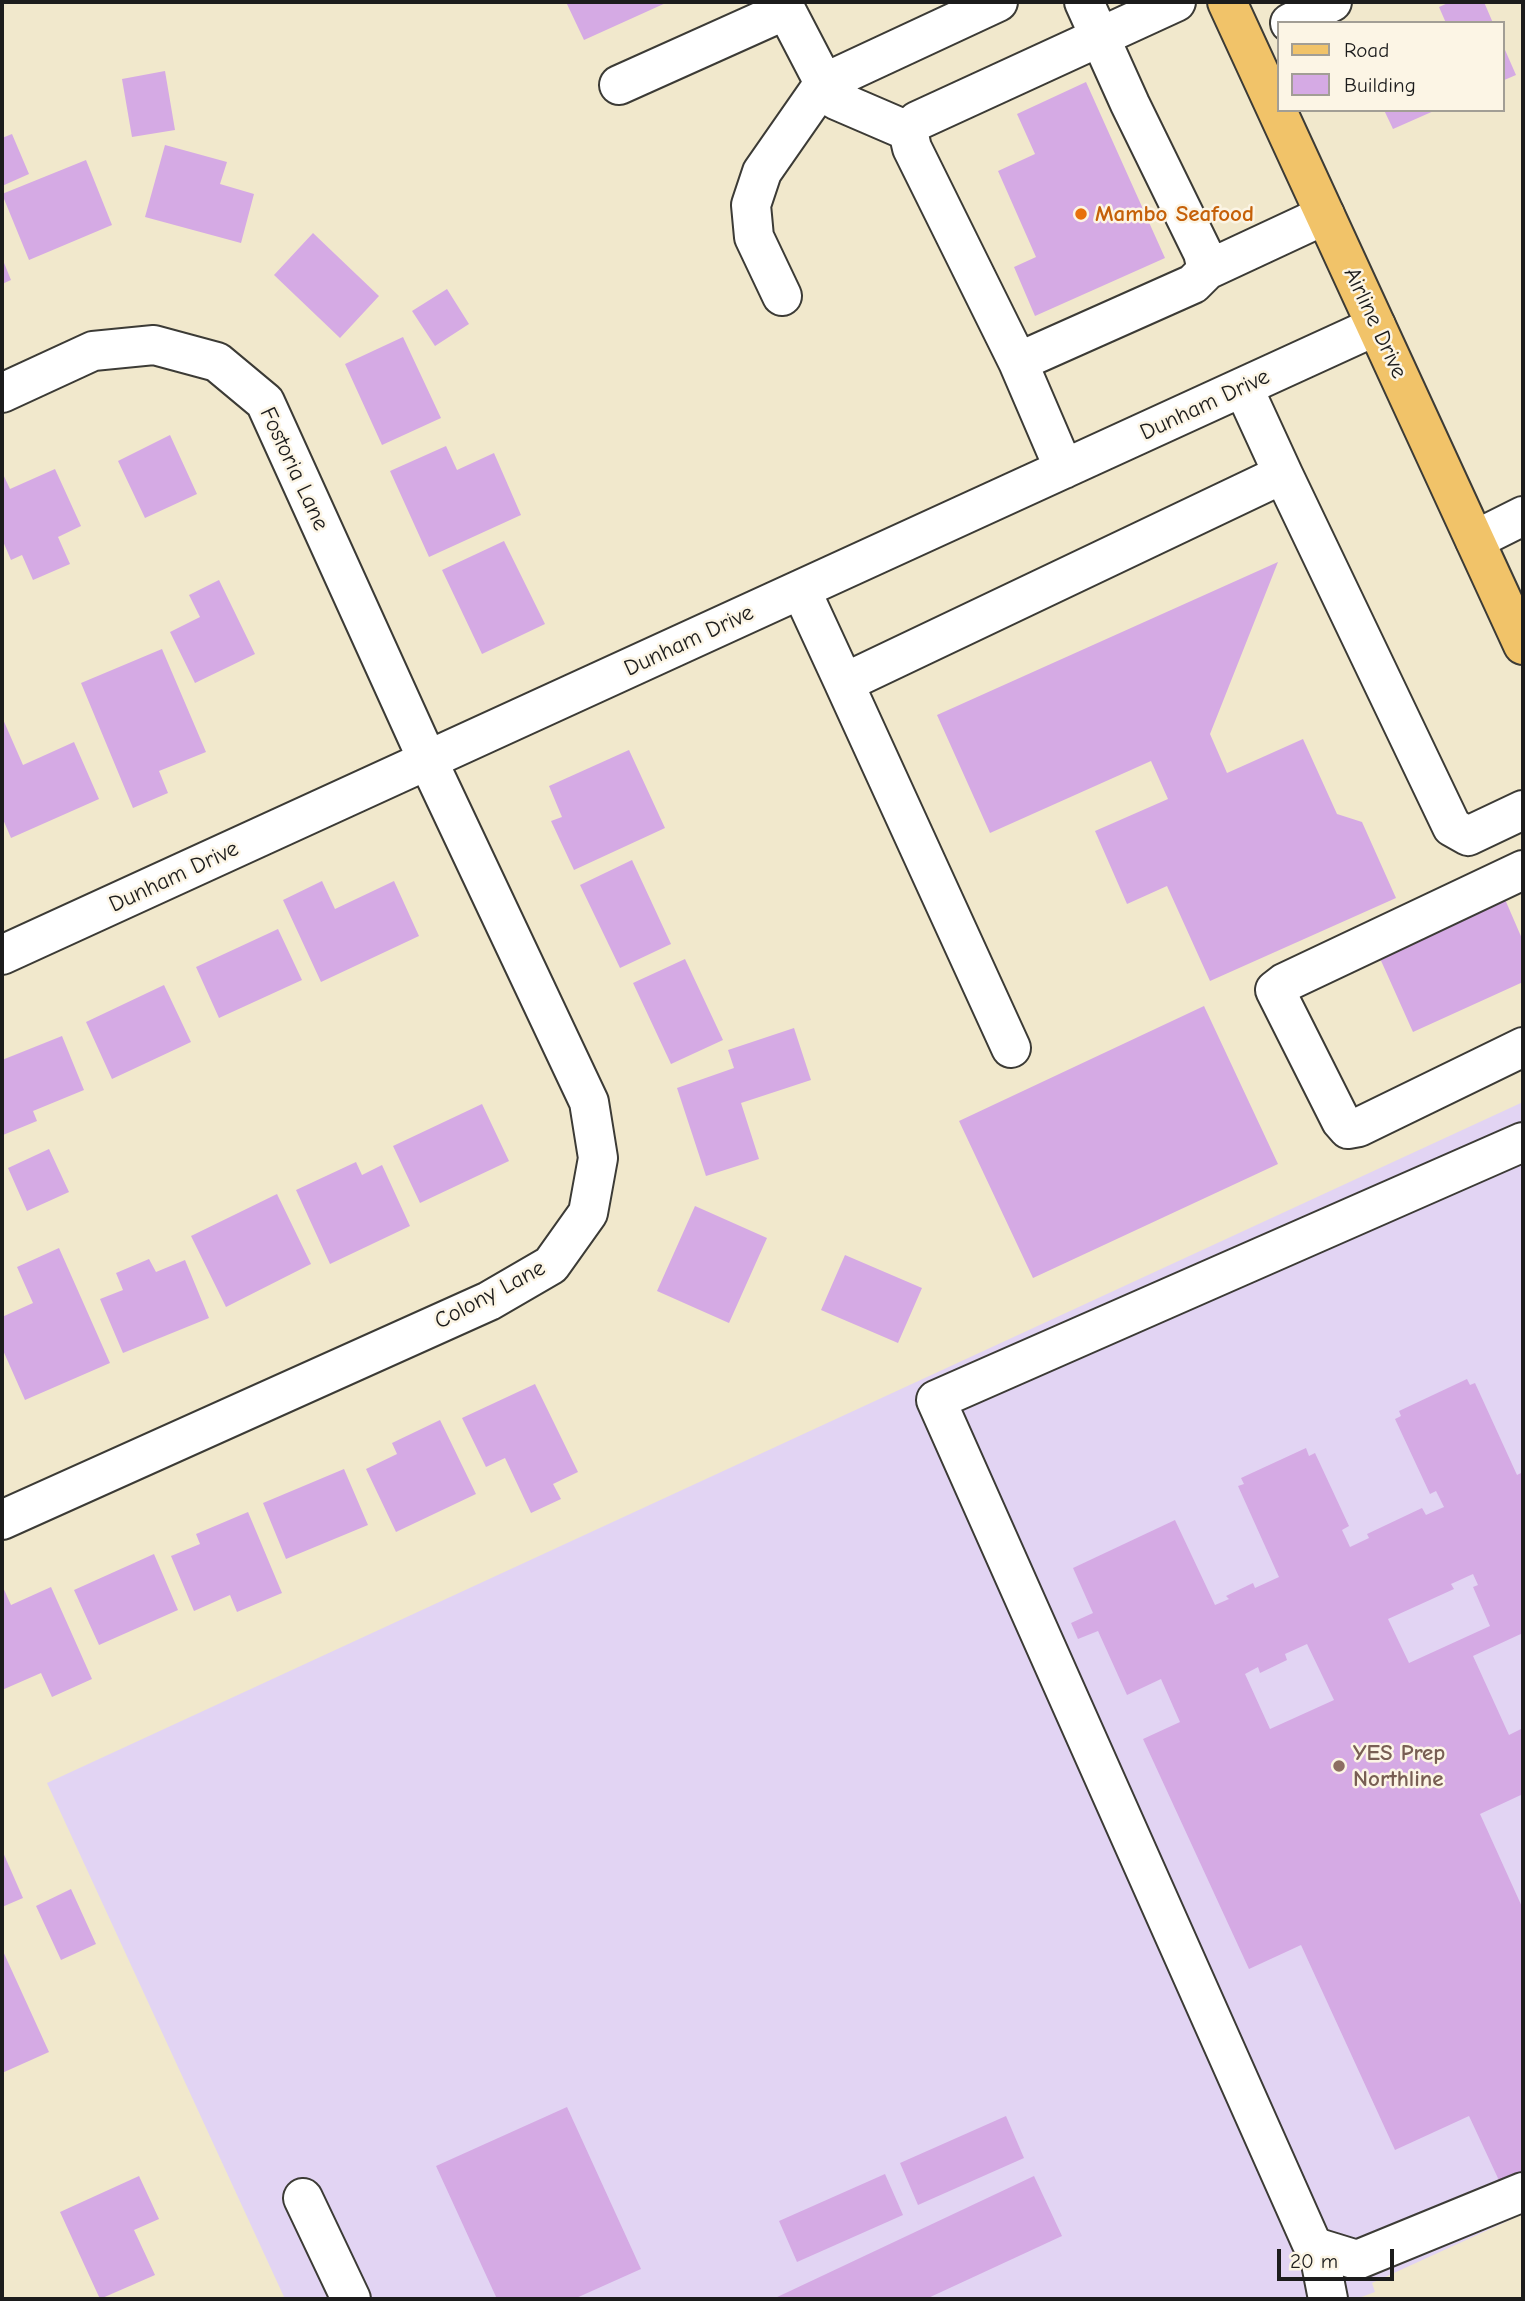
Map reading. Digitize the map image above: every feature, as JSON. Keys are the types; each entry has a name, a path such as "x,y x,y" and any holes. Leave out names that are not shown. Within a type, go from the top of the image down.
{"main road":[{"name":"Airline Drive","path":"1227,2 1262,36 1276,76"},
{"name":"Airline Drive","path":"1289,112 1325,215 1523,645"}],"street":[{"path":"782,296 754,237 751,205 762,172 824,83 998,2"},
{"path":"1084,2 1203,253 1207,270"},
{"path":"908,131 917,121 1176,2"},
{"path":"1294,21 1332,2"},
{"path":"620,85 786,10 824,83 836,100 908,131"},
{"path":"908,131 912,148 1018,362 1064,469"},
{"path":"1018,362 1193,284 1207,270 1325,215"},
{"name":"Dunham Drive","path":"2,955 1376,326"},
{"name":"Fostoria Lane","path":"2,393 93,351 155,345 217,362 265,402 428,761"},
{"path":"1242,387 1452,827 1468,836 1523,810"},
{"path":"844,683 1283,474"},
{"path":"1475,540 1523,516"},
{"path":"801,590 1012,1048"},
{"name":"Colony Lane","path":"2,1520 489,1301 551,1265 588,1213 598,1158 589,1102 428,761"},
{"path":"1523,870 1284,983 1275,990 1341,1121 1348,1129 1359,1127 1523,1047"},
{"path":"1523,1142 936,1400 1311,2242 1318,2248 1357,2260 1523,2192"},
{"path":"303,2198 351,2299"},
{"path":"1318,2248 1328,2299"}],"shaded area":[{"path":"1523,1102 1523,2214 1372,2283 1375,2292 1356,2299 285,2299 47,1783"}],"building":[{"path":"566,2 668,2 584,40"},
{"path":"1450,2 1484,2 1492,21 1445,21 1439,7"},
{"path":"1504,48 1516,75 1504,80"},
{"path":"165,71 175,130 132,137 122,79"},
{"name":"Mambo Seafood","path":"1086,82 1165,258 1035,316 1014,267 1036,257 998,171 1035,154 1017,114"},
{"path":"1385,112 1431,112 1393,129"},
{"path":"12,134 29,174 2,186 2,138"},
{"path":"165,145 227,162 220,184 254,194 241,243 145,217"},
{"path":"86,160 112,225 29,260 2,194"},
{"path":"313,233 379,296 340,338 274,275"},
{"path":"2,258 11,280 2,284"},
{"path":"447,289 469,324 435,346 412,311"},
{"path":"403,337 441,418 382,445 345,364"},
{"path":"170,435 197,494 145,518 118,461"},
{"path":"446,446 457,470 494,453 521,515 429,557 390,471"},
{"path":"55,469 81,526 58,537 70,564 33,580 22,555 11,560 2,539 2,472 10,489"},
{"path":"504,541 545,624 482,654 442,570"},
{"path":"1278,562 1210,734 1227,773 1303,739 1337,814 1362,822 1396,898 1210,981 1167,886 1127,904 1095,831 1168,799 1151,761 990,833 937,715"},
{"path":"219,580 255,654 195,683 170,632 200,617 189,595"},
{"path":"162,649 206,752 159,771 168,793 133,808 81,683"},
{"path":"2,717 23,765 74,742 99,799 11,838 2,817"},
{"path":"629,750 665,828 574,870 551,821 562,817 549,786"},
{"path":"632,860 671,944 620,968 580,885"},
{"path":"322,881 335,909 394,881 419,936 321,982 283,900"},
{"path":"1504,897 1523,941 1523,982 1413,1032 1378,954"},
{"path":"278,929 302,980 219,1018 196,967"},
{"path":"685,959 723,1040 671,1064 633,983"},
{"path":"164,985 191,1042 112,1079 86,1022"},
{"path":"1204,1006 1278,1164 1033,1278 959,1121"},
{"path":"794,1028 811,1080 741,1103 759,1159 706,1176 677,1088 734,1068 728,1050"},
{"path":"62,1036 84,1090 33,1111 37,1121 3,1135 2,1060"},
{"path":"482,1104 509,1161 420,1203 393,1146"},
{"path":"49,1149 69,1192 27,1211 8,1168"},
{"path":"356,1162 362,1175 382,1165 410,1226 330,1264 296,1190"},
{"path":"277,1194 311,1264 226,1307 191,1236"},
{"path":"695,1206 767,1238 729,1323 657,1291"},
{"path":"59,1248 110,1363 25,1400 2,1348 2,1317 33,1303 17,1267"},
{"path":"845,1255 922,1288 898,1343 821,1310"},
{"path":"149,1259 156,1272 185,1260 209,1318 123,1353 100,1299 123,1290 116,1273"},
{"name":"YES Prep Northline","path":"1467,1379 1470,1385 1475,1383 1517,1475 1523,1472 1523,1633 1473,1656 1509,1735 1523,1728 1523,1794 1480,1814 1523,1909 1523,2179 1503,2189 1469,2116 1395,2150 1301,1945 1249,1969 1143,1739 1180,1722 1161,1679 1127,1695 1098,1631 1078,1639 1071,1623 1093,1613 1073,1568 1175,1520 1215,1605 1229,1599 1226,1596 1253,1583 1255,1588 1279,1577 1238,1486 1244,1484 1241,1478 1306,1448 1309,1456 1315,1453 1349,1526 1342,1530 1350,1547 1369,1538 1367,1534 1422,1508 1426,1515 1444,1507 1436,1491 1430,1494 1395,1419 1401,1416 1399,1411","holes":["1473,1574 1478,1585 1473,1587 1490,1626 1409,1663 1388,1619 1454,1589 1451,1584","1307,1644 1334,1700 1270,1729 1245,1674 1258,1667 1260,1673 1287,1660 1285,1654"]},
{"path":"535,1384 578,1472 553,1484 561,1499 531,1513 505,1458 486,1467 462,1418"},
{"path":"440,1420 476,1494 396,1532 366,1469 397,1454 392,1443"},
{"path":"344,1469 368,1525 286,1559 263,1503"},
{"path":"248,1512 282,1593 237,1612 230,1595 194,1611 171,1556 200,1544 196,1534"},
{"path":"154,1554 178,1610 99,1645 74,1590"},
{"path":"2,1585 11,1605 51,1587 92,1679 52,1697 41,1673 2,1690"},
{"path":"2,1850 23,1898 2,1907"},
{"path":"71,1889 96,1944 61,1960 36,1906"},
{"path":"2,1949 49,2052 2,2073"},
{"path":"567,2107 641,2269 574,2299 497,2299 436,2166"},
{"path":"1006,2116 1024,2158 918,2205 900,2163"},
{"path":"885,2174 903,2215 797,2262 779,2221"},
{"path":"139,2176 159,2219 134,2230 155,2275 100,2299 60,2212"},
{"path":"1034,2176 1062,2236 926,2299 773,2299"}],"place":[{"name":"Mambo Seafood","path":"1081,214"},
{"name":"YES Prep Northline","path":"1339,1766"}]}
